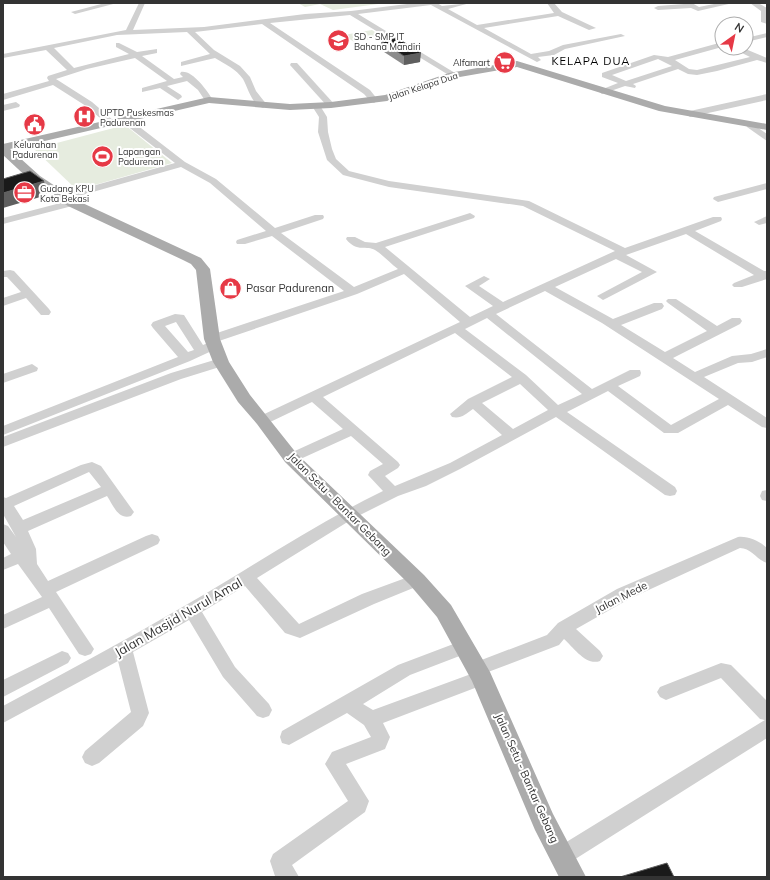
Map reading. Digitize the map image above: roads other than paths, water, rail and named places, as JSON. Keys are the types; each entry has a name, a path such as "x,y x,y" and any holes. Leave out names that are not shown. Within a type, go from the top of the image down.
{"main road":[{"name":"Jalan Kelapa Dua","path":"3,148 209,100 263,105 316,106 374,100 404,93 452,75 518,64 663,109 767,127"},
{"name":"Jalan Setu - Bantar Gebang","path":"3,148 30,181 196,261 203,268 205,344 221,362 244,398 263,420 291,458 417,580 444,611 480,674 544,822 573,877"}],"street":[{"path":"75,12 114,3"},
{"path":"129,32 130,26 142,3"},
{"path":"3,56 105,34 189,30 432,3 534,58 573,54"},
{"path":"440,8 467,3"},
{"path":"550,3 559,14"},
{"path":"675,3 690,7 702,18"},
{"path":"658,8 690,7 730,3"},
{"path":"753,3 765,10 765,22"},
{"path":"351,13 452,75"},
{"path":"476,27 537,14 559,14 592,28"},
{"path":"482,19 497,23"},
{"path":"263,21 367,92 374,100"},
{"path":"486,33 508,28 517,29"},
{"path":"189,30 216,56 237,68 247,79 252,91 263,105"},
{"path":"754,38 767,35"},
{"path":"518,64 551,53 563,47 621,36"},
{"path":"754,41 767,45"},
{"path":"119,45 136,55 173,82"},
{"path":"48,47 73,71"},
{"path":"668,59 714,47"},
{"path":"111,123 89,104 54,82 51,78 154,51"},
{"path":"754,55 767,61"},
{"path":"184,64 216,56"},
{"path":"629,85 605,74 657,57 668,59 682,68 695,72 758,57"},
{"path":"294,66 300,75 318,89 331,105"},
{"path":"605,92 682,68"},
{"path":"145,90 173,82 186,76 201,88 209,100"},
{"path":"3,97 54,82"},
{"path":"160,85 178,97"},
{"path":"690,114 767,97"},
{"path":"3,108 16,105"},
{"path":"316,106 323,117 323,132 327,149 332,160 346,173 389,184 525,204 621,253 651,272 603,296"},
{"path":"125,120 182,164 212,180 275,233 353,292"},
{"path":"750,125 767,138"},
{"path":"3,221 182,164"},
{"path":"718,198 767,186"},
{"path":"377,246 470,216"},
{"path":"241,242 275,233 319,217"},
{"path":"263,420 468,322 621,253 717,219"},
{"path":"687,230 765,275"},
{"path":"351,239 363,246 368,244 377,246 468,322"},
{"path":"176,347 205,344 353,292 405,270"},
{"path":"3,274 10,273 45,312"},
{"path":"738,285 765,275"},
{"path":"484,279 471,286 591,394"},
{"path":"546,287 612,324 767,424"},
{"path":"3,302 28,293"},
{"path":"474,294 496,310"},
{"path":"672,301 716,331"},
{"path":"612,324 658,306"},
{"path":"186,358 157,325 174,318 180,318 205,344"},
{"path":"663,358 736,321"},
{"path":"456,328 521,378 557,411 670,491"},
{"path":"3,442 172,371 205,344"},
{"path":"694,377 736,359 752,358 767,353"},
{"path":"3,431 27,420 172,371 221,362"},
{"path":"3,379 32,368"},
{"name":"Jalan Masjid Nurul Amal","path":"3,715 192,610 349,514 393,492 421,482 455,466 557,411 635,373"},
{"path":"457,414 473,402 521,378"},
{"path":"609,386 669,430 673,430 728,400"},
{"path":"314,396 393,465 375,476 393,492"},
{"path":"473,402 511,435"},
{"path":"291,458 353,430"},
{"path":"26,558 20,528 4,503 86,468 92,467 96,469 126,512"},
{"path":"20,528 109,488"},
{"path":"3,530 26,558 85,649"},
{"path":"3,622 50,594 152,540"},
{"name":"Jalan Mede","path":"371,719 480,674 553,640 564,628 623,594 738,543 744,542 752,545 767,558"},
{"path":"3,564 26,558"},
{"path":"247,577 291,628 300,631 368,599 417,580"},
{"path":"192,610 229,672 263,710"},
{"path":"564,628 594,656"},
{"path":"289,737 404,670 464,647"},
{"path":"92,757 136,720 140,713 124,649"},
{"path":"3,689 62,658"},
{"path":"666,692 721,670 725,670 767,713"},
{"path":"288,877 282,869 280,861 358,805 360,801 335,764 339,758 378,743 381,737 371,719 347,704"},
{"path":"562,856 767,728"}],"place":[{"name":"SD - SMP IT Bahana Mandiri","path":"338,41"},
{"name":"Alfamart","path":"505,62"},
{"name":"UPTD Puskesmas Padurenan","path":"85,117"},
{"name":"Kelurahan Padurenan","path":"35,125"},
{"name":"Lapangan Padurenan","path":"102,156"},
{"name":"Gudang KPU Kota Bekasi","path":"24,193"},
{"name":"Pasar Padurenan","path":"230,288"}],"district":[{"name":"KELAPA DUA","path":"591,61"}]}
